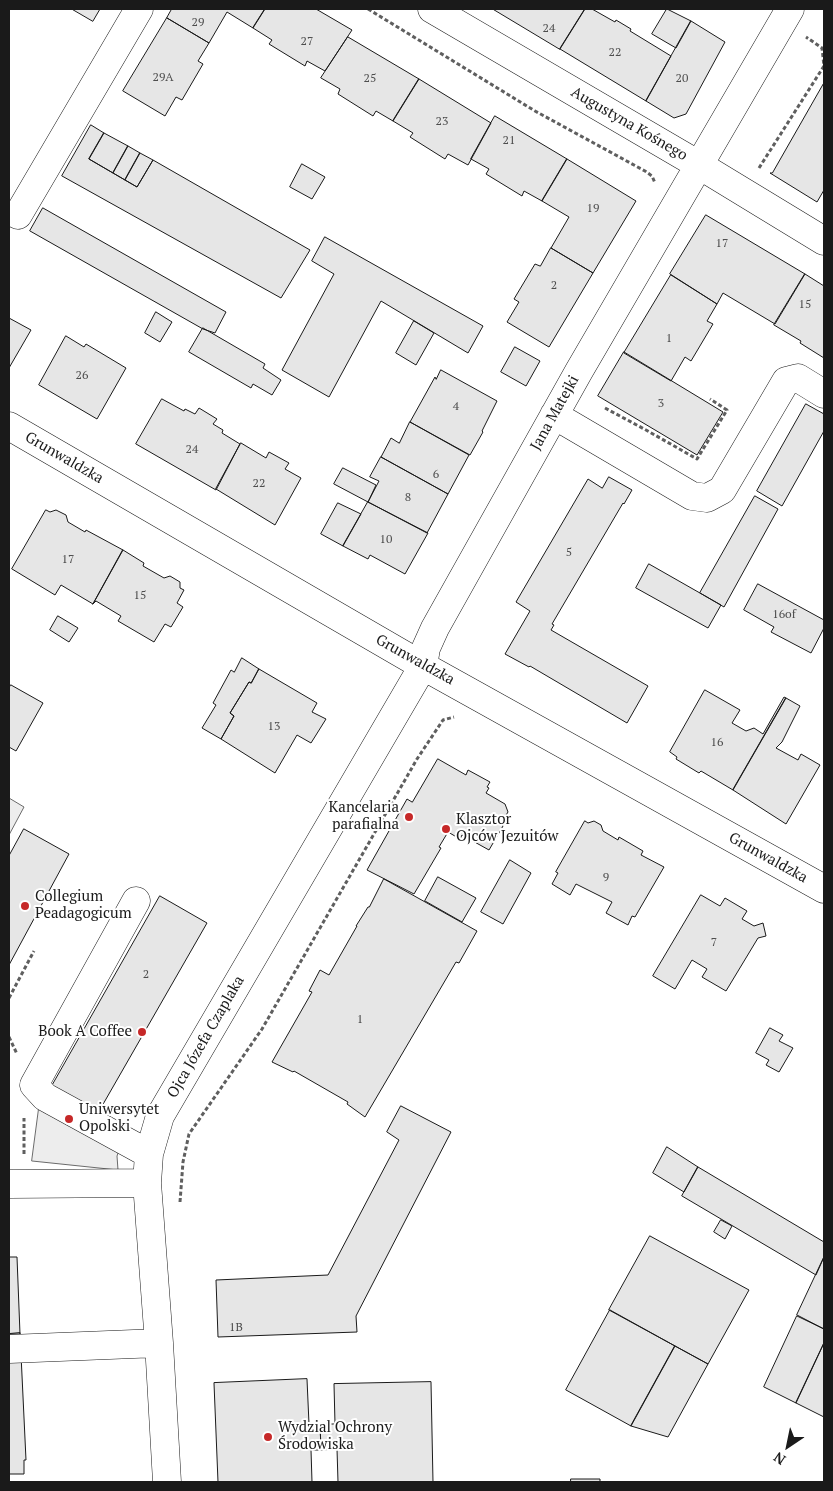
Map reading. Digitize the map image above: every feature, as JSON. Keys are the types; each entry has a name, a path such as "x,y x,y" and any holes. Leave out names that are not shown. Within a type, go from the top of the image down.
{"street":[{"path":"18,216 139,9"},
{"name":"Augustyna Kośnego","path":"432,9 824,241"},
{"name":"Jana Matejki","path":"423,666 426,648 435,628 565,421 699,166 786,15"},
{"path":"565,421 692,496 707,498 722,490 786,381 798,378 824,394"},
{"name":"Grunwaldzka","path":"9,426 423,666 824,889"},
{"name":"Ojca Józefa Czaplaka","path":"168,1482 160,1343 147,1183 149,1154 160,1116 423,666"},
{"path":"136,901 34,1085 45,1097 149,1154"},
{"path":"16,1184 147,1183"},
{"path":"9,1349 160,1343"}],"path":[{"path":"368,9 535,110 645,171 652,176 656,184"},
{"path":"754,168 760,167 824,66 822,48 786,15"},
{"path":"565,421 590,400 697,459 727,410 710,399"},
{"path":"180,1209 183,1162 189,1134 262,1029 417,759 443,720 458,715"},
{"path":"9,998 34,950"},
{"path":"16,1184 24,1104 34,1085"}],"shaded area":[{"path":"9,798 24,807 9,835"},
{"path":"39,1108 120,1148 117,1156 118,1170 32,1161"}],"building":[{"path":"72,9 100,9 93,21"},
{"path":"172,9 265,9 253,28 227,12 209,43 167,18"},
{"path":"265,9 316,9 352,30 325,71 307,61 305,66 269,44 272,40 253,28"},
{"path":"493,9 585,9 560,49"},
{"path":"585,9 592,9 615,22 616,20 631,29 630,31 671,56 646,101 560,49"},
{"path":"667,9 691,21 676,48 652,34"},
{"path":"167,18 209,43 198,61 203,64 182,100 176,97 165,116 123,91"},
{"path":"691,21 725,42 686,114 674,118 646,101"},
{"path":"348,37 419,79 393,121 376,111 373,116 338,94 340,89 321,78"},
{"path":"419,79 491,123 468,165 448,154 445,159 410,137 413,133 393,121"},
{"path":"824,83 824,190 817,202 770,173 772,173"},
{"path":"495,116 567,159 542,201 524,191 522,196 486,174 489,169 471,159"},
{"path":"91,125 104,133 89,159 137,187 153,160 310,250 281,298 62,176"},
{"path":"104,133 128,146 113,173 89,159"},
{"path":"128,146 140,153 125,180 113,173"},
{"path":"140,153 153,160 137,187 125,180"},
{"path":"567,159 636,201 593,273 551,248 569,217 542,201"},
{"path":"302,164 325,177 312,199 290,187"},
{"path":"43,208 226,312 215,333 203,329 30,231"},
{"path":"706,215 805,274 775,324 723,293 717,304 670,274"},
{"path":"325,237 483,326 468,353 381,301 329,397 282,370 334,274 312,261"},
{"path":"551,248 593,273 549,347 507,322 519,302 514,299 535,264 540,266"},
{"path":"805,274 824,286 824,358 800,343 801,341 774,325"},
{"path":"671,275 717,304 707,321 713,324 691,361 685,357 671,381 624,353"},
{"path":"156,312 172,322 160,342 145,333"},
{"path":"9,318 31,330 9,368"},
{"path":"414,321 434,333 416,365 396,353"},
{"path":"203,328 265,364 263,368 281,380 272,395 253,384 251,388 189,352"},
{"path":"66,336 84,347 86,344 126,368 97,419 39,385"},
{"path":"515,347 540,361 526,386 501,372"},
{"path":"624,352 723,412 697,455 598,396"},
{"path":"441,370 497,401 470,455 410,422 435,377 436,379"},
{"path":"162,399 184,411 185,409 195,414 199,408 217,419 213,424 223,430 222,433 240,444 216,490 136,444"},
{"path":"806,404 824,414 824,431 782,506 757,491"},
{"path":"410,422 469,455 448,494 381,457 391,438 399,443"},
{"path":"241,443 266,458 269,452 289,463 285,469 301,478 275,525 216,489"},
{"path":"381,457 448,494 427,533 368,502 379,481 370,477"},
{"path":"343,468 376,485 368,502 334,484"},
{"path":"609,477 632,490 552,624 554,625 551,630 648,686 627,723 530,666 505,654 530,611 516,602 588,479 602,488"},
{"path":"755,496 778,509 724,607 700,593"},
{"path":"368,502 428,533 405,574 370,555 368,559 343,546"},
{"path":"338,503 361,514 343,546 321,534"},
{"path":"46,510 50,512 56,510 66,515 68,522 123,550 93,604 61,585 55,595 12,569"},
{"path":"123,550 144,563 143,566 164,578 170,576 180,582 180,588 184,590 177,603 183,607 171,627 165,624 154,642 118,621 121,616 96,601 93,604"},
{"path":"649,564 721,605 708,628 636,588"},
{"path":"758,584 824,620 824,628 811,653 771,632 774,627 744,610"},
{"path":"58,616 78,628 69,642 50,630"},
{"path":"242,658 259,669 230,713 234,716 221,739 202,728 216,705 213,703 231,670 234,672"},
{"path":"259,669 317,703 312,712 326,719 311,743 297,735 275,773 221,739 234,716 230,713"},
{"path":"11,685 43,703 16,751 9,747 9,688"},
{"path":"705,690 740,710 732,723 746,731 754,728 763,734 784,697 786,698 733,790 701,771 699,773 676,759 677,757 670,752"},
{"path":"786,698 800,706 782,742 776,748 798,760 801,754 820,765 786,824 733,790"},
{"name":"Klasztor Ojców Jezuitów","path":"438,759 466,775 468,770 490,782 486,793 505,804 508,812 501,823 503,826 489,850 462,835 460,839 448,832 439,847 441,848 414,894 367,870 407,799 412,802"},
{"path":"585,821 588,823 594,821 601,825 603,831 618,840 619,837 643,851 641,855 664,867 635,917 632,916 628,925 606,913 612,902 576,884 570,895 552,884 558,873 556,872"},
{"name":"Collegium Peadagogicum","path":"24,829 69,854 9,965 9,856"},
{"path":"510,860 531,873 503,924 481,912"},
{"path":"438,877 476,898 462,922 425,901"},
{"path":"384,879 477,931 459,963 456,962 365,1117 347,1104 348,1102 294,1071 272,1062 312,992 309,991 320,970 329,975"},
{"path":"701,895 720,906 725,898 747,911 742,919 754,926 763,923 766,936 758,938 726,991 702,977 707,969 692,960 675,989 653,976"},
{"path":"160,896 207,923 98,1113 52,1086"},
{"path":"770,1028 783,1035 779,1041 793,1048 779,1072 766,1065 769,1060 756,1053"},
{"path":"401,1106 451,1132 356,1316 357,1332 218,1337 216,1280 328,1275 399,1140 387,1132"},
{"path":"667,1147 698,1167 684,1192 653,1173"},
{"path":"698,1167 824,1242 824,1257 816,1275 682,1196"},
{"path":"721,1220 732,1226 725,1239 714,1232"},
{"path":"650,1236 749,1290 708,1364 609,1310"},
{"path":"9,1257 17,1257 20,1334 9,1334"},
{"path":"824,1257 824,1329 797,1315"},
{"path":"610,1310 675,1346 631,1426 566,1390"},
{"path":"797,1316 824,1329 824,1343 796,1403 764,1387"},
{"path":"20,1333 26,1460 24,1460 24,1474 9,1474 9,1334"},
{"path":"824,1343 824,1417 796,1403"},
{"path":"675,1346 708,1364 668,1437 631,1426"},
{"name":"Wydzial Ochrony Środowiska","path":"307,1379 309,1424 320,1424 321,1450 311,1450 312,1482 218,1482 214,1383"},
{"path":"431,1382 433,1482 338,1482 337,1449 321,1450 320,1424 335,1424 334,1384"},
{"path":"571,1479 600,1479 600,1482 571,1482"}],"place":[{"name":"Kancelaria parafialna","path":"409,817"},
{"name":"Klasztor Ojców Jezuitów","path":"446,829"},
{"name":"Collegium Peadagogicum","path":"25,906"},
{"name":"Book A Coffee","path":"142,1032"},
{"name":"Uniwersytet Opolski","path":"69,1119"},
{"name":"Wydzial Ochrony Środowiska","path":"268,1437"}]}
